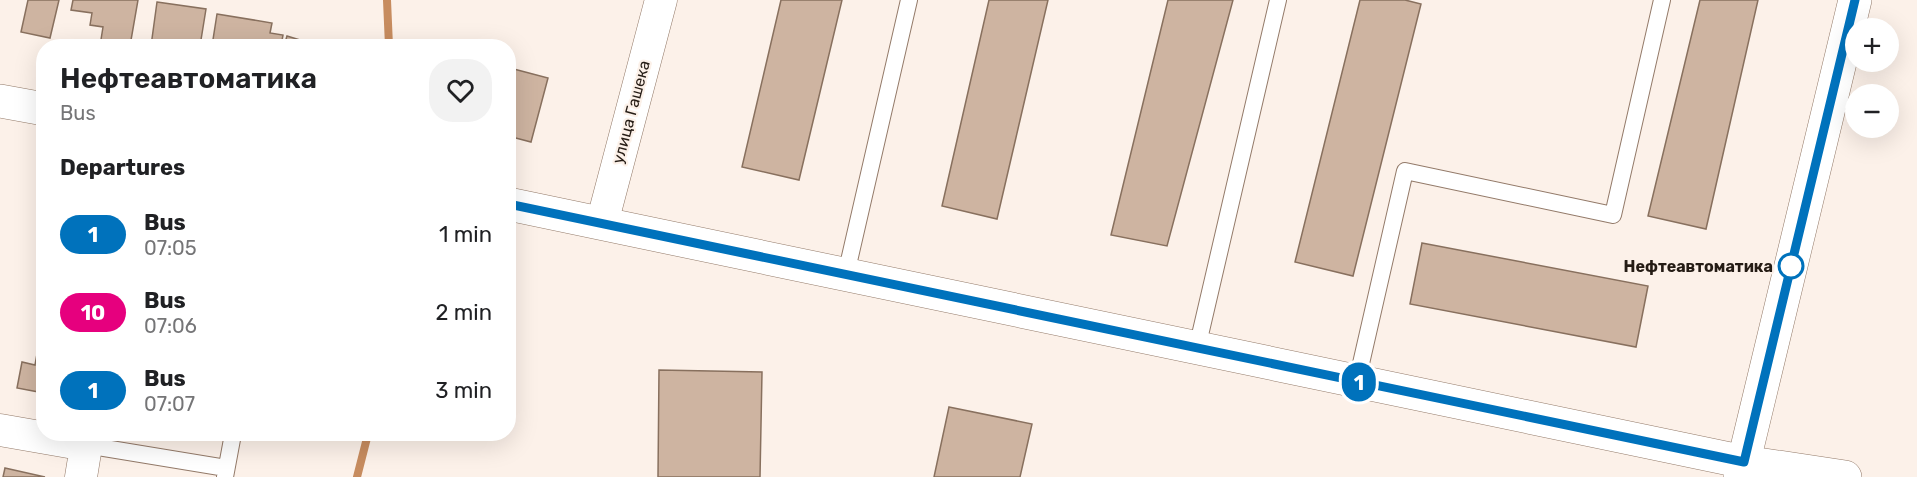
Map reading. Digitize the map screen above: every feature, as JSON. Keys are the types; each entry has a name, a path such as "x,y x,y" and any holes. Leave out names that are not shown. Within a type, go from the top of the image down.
{"street":[{"name":"улица Гашека","path":"602,223 661,0"},
{"path":"1742,470 1856,0"},
{"path":"0,100 36,107"},
{"path":"516,206 1357,381 1742,470 1845,477"},
{"path":"0,430 36,434"},
{"path":"81,477 87,441"}],"lane":[{"path":"846,274 909,0"},
{"path":"1197,348 1278,0"},
{"path":"1357,381 1405,171 1613,215 1662,0"},
{"path":"95,441 226,472 231,441"}],"building":[{"path":"28,0 59,0 50,38 21,32"},
{"path":"73,0 138,0 131,39 101,39 103,27 90,25 92,13 71,10"},
{"path":"781,0 842,0 799,180 742,167"},
{"path":"989,0 1048,0 997,219 942,206"},
{"path":"1168,0 1233,0 1167,246 1111,235"},
{"path":"1360,0 1405,0 1421,4 1353,276 1295,262"},
{"path":"1700,0 1758,0 1706,229 1648,216"},
{"path":"157,2 206,9 201,39 152,39"},
{"path":"217,14 272,23 270,33 283,35 282,39 213,39"},
{"path":"516,70 548,78 531,142 516,138"},
{"path":"1422,243 1648,286 1636,347 1410,304"},
{"path":"36,360 36,392 17,388 22,362 35,365"},
{"path":"659,370 762,372 760,477 658,477"},
{"path":"949,407 1032,424 1020,477 934,477"},
{"path":"5,468 45,477 3,477"}],"waterway":[{"path":"387,0 389,39"},
{"path":"357,477 366,441"}],"bus line":[{"name":"1","path":"516,206 1744,462 1855,0"}],"place":[{"name":"Нефтеавтоматика","path":"1791,266"}]}
